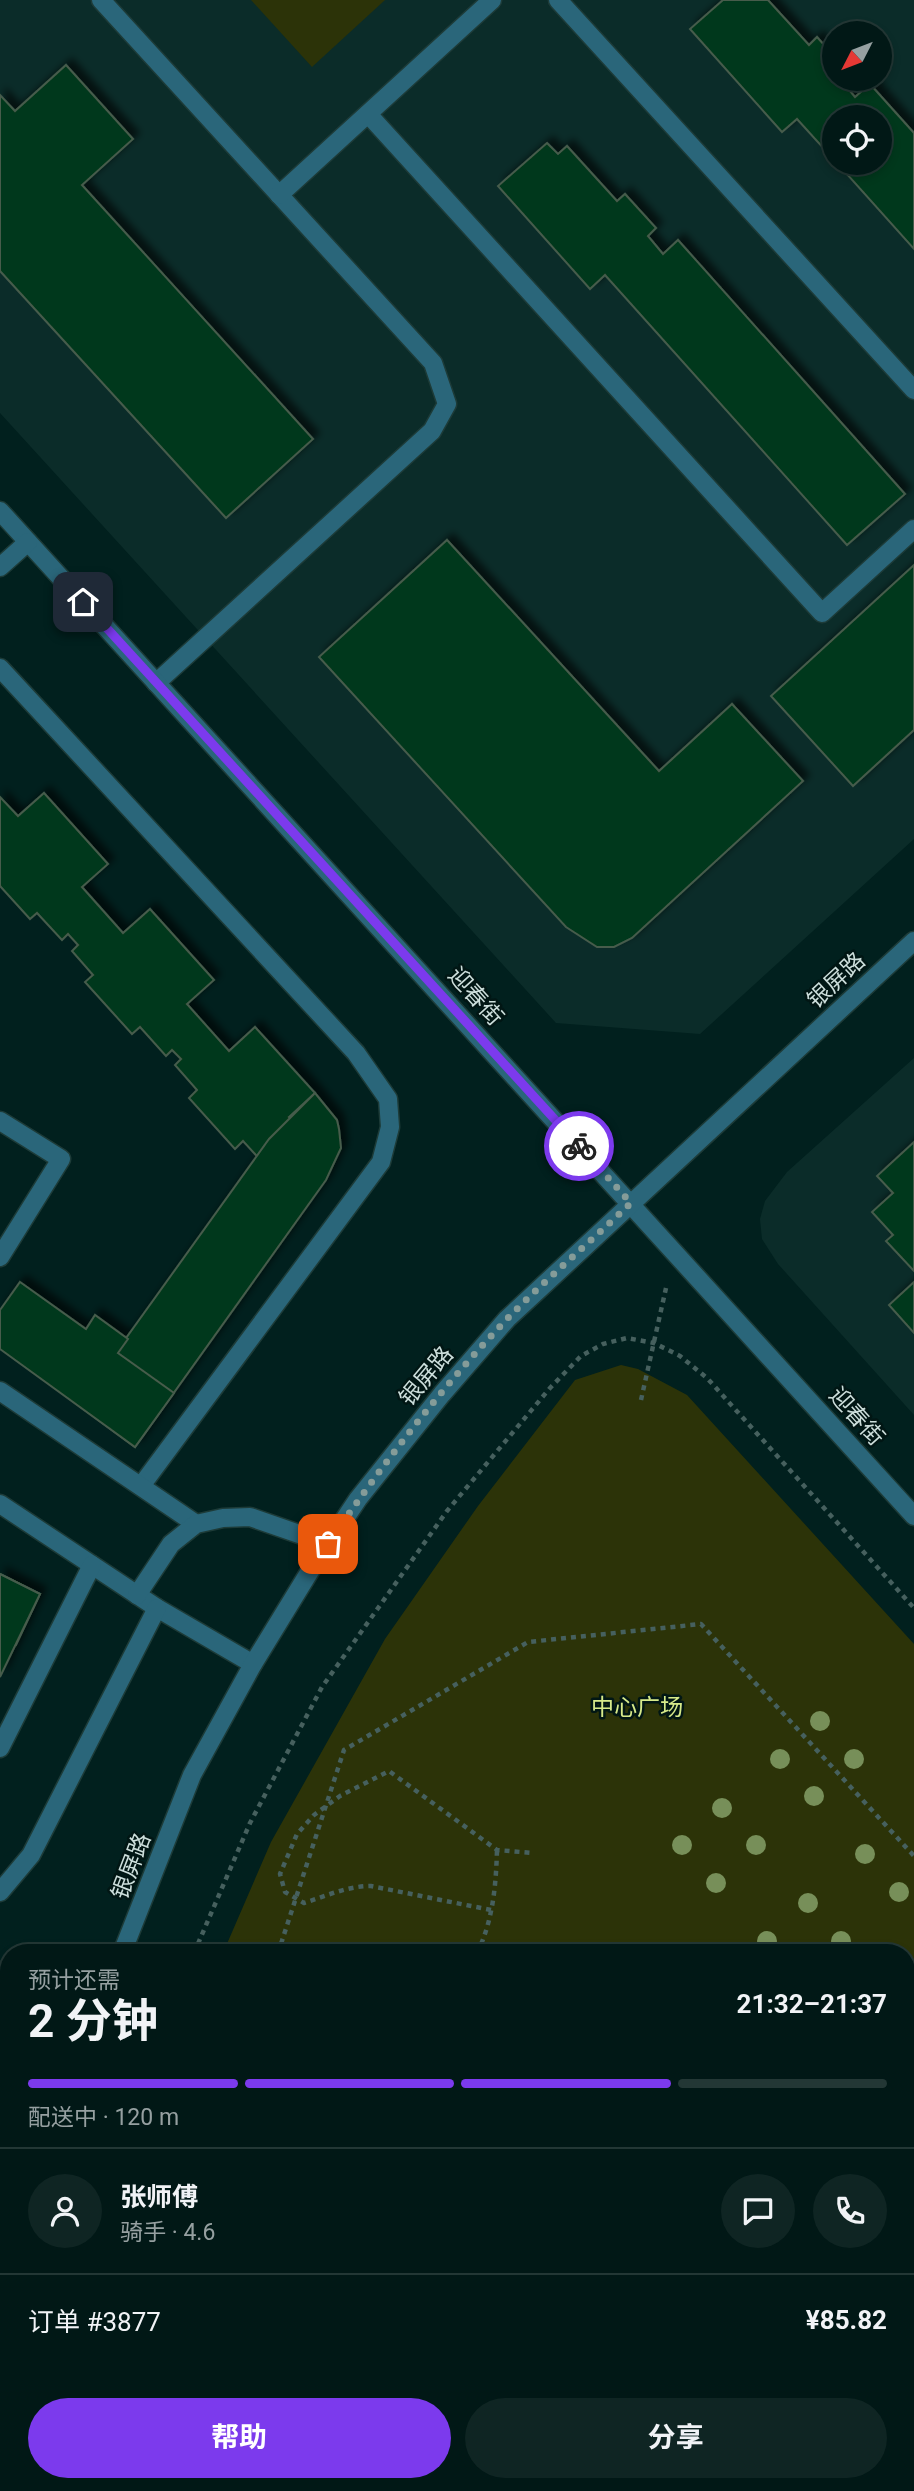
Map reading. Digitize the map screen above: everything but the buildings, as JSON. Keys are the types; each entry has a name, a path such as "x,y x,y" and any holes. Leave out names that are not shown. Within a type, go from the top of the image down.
{"street":[{"path":"101,0 433,363 447,404 432,431 156,683"},
{"path":"279,195 492,0"},
{"path":"558,0 914,390"},
{"path":"368,114 822,613 914,529"},
{"name":"迎春街","path":"0,511 914,1516"},
{"path":"0,567 28,542"},
{"path":"0,668 356,1053 388,1099 390,1126 381,1162 141,1486"},
{"name":"银屏路","path":"126,1944 192,1775 253,1664 359,1499 442,1394 507,1319 914,941"},
{"path":"0,1121 61,1159 0,1257"},
{"path":"0,1391 196,1524"},
{"path":"0,1504 157,1608 253,1664"},
{"path":"137,1595 171,1544 196,1524 223,1518 250,1517 328,1544"},
{"path":"0,1748 92,1565"},
{"path":"0,1892 31,1855 157,1608"}],"path":[{"path":"641,1400 674,1251"},
{"path":"198,1944 250,1823 322,1687 447,1511 550,1388 581,1356 603,1344 627,1338 654,1343 680,1356 708,1378 914,1608"},
{"path":"281,1944 344,1750 528,1642 701,1624 914,1856"},
{"path":"491,1910 371,1886 349,1888 304,1903 285,1892 280,1874 297,1835 314,1815 340,1796 389,1771 497,1850 533,1853"},
{"path":"480,1944 496,1885 497,1850"}],"shaded area":[{"path":"0,0 914,0 914,839 700,1034 556,1023 0,413"},
{"path":"914,1058 914,1415 778,1264 762,1239 760,1219 765,1201 787,1172"}],"green space":[{"path":"251,0 385,0 312,67"},
{"name":"中心广场","path":"621,1365 638,1369 687,1395 914,1644 914,1944 227,1944 271,1842 385,1639 478,1506 575,1380"}],"way so far":[{"path":"328,1544 359,1499 442,1394 507,1319 631,1203 579,1146"}],"route":[{"path":"83,602 579,1146"}]}
